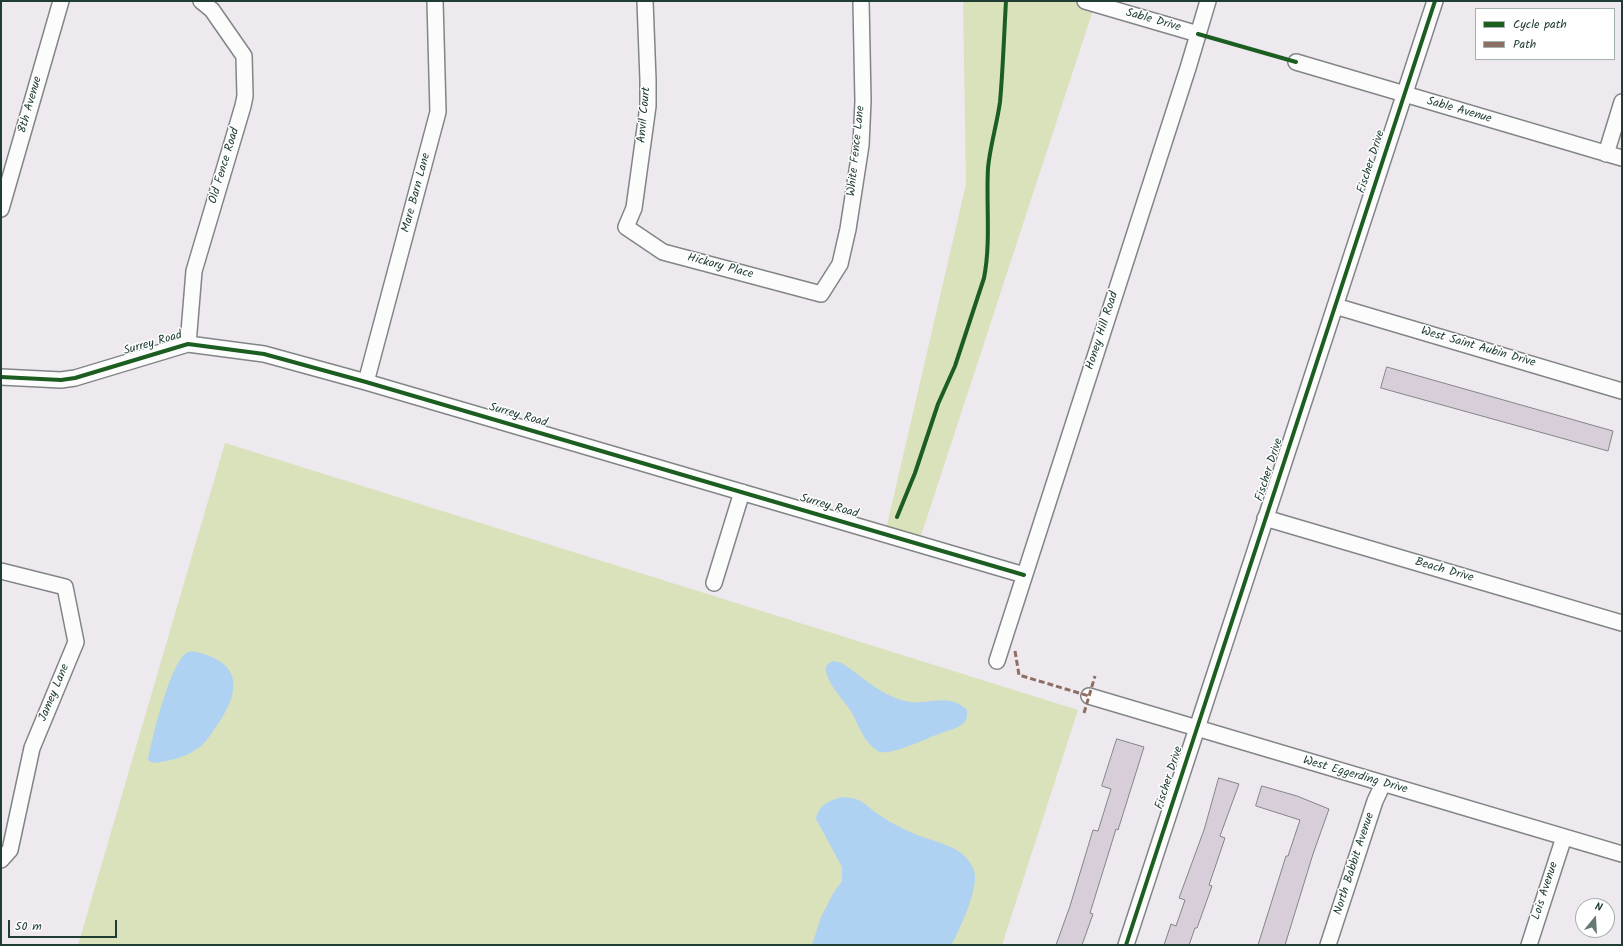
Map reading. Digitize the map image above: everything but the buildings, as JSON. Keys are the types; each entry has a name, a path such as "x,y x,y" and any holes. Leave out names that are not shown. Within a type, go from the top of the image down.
{"street":[{"name":"8th Avenue","path":"1,210 61,1"},
{"name":"Old Fence Road","path":"188,344 194,271 245,96 244,56 212,10 201,1"},
{"name":"Mare Barn Lane","path":"366,382 438,112 435,1"},
{"name":"Anvil Court","path":"626,226 634,208 648,106 645,1"},
{"name":"White Fence Lane","path":"821,294 840,264 848,229 861,145 863,101 861,1"},
{"name":"Sable Drive","path":"1084,1 1198,34"},
{"name":"Honey Hill Road","path":"997,661 1186,76 1208,1"},
{"name":"Fischer Drive","path":"1126,945 1435,1"},
{"name":"Sable Avenue","path":"1296,62 1622,158"},
{"path":"1606,154 1622,102"},
{"name":"Hickory Place","path":"626,226 663,252 821,294"},
{"name":"West Saint Aubin Drive","path":"1335,306 1622,390"},
{"name":"Surrey Road","path":"1,377 61,380 76,378 188,344 264,354 366,382 1024,575"},
{"path":"714,583 742,492"},
{"name":"Beach Drive","path":"1265,518 1622,623"},
{"name":"Jamey Lane","path":"1,571 65,587 76,642 34,742 10,850 1,860"},
{"name":"West Eggerding Drive","path":"1089,696 1196,729 1622,854"},
{"name":"North Babbit Avenue","path":"1328,945 1375,801 1383,784"},
{"name":"Lois Avenue","path":"1529,945 1564,837"}],"green space":[{"path":"963,1 1096,1 917,548 884,538 966,184"},
{"path":"225,443 1078,710 1002,945 78,945"}],"water":[{"path":"192,651 207,655 227,667 232,676 234,685 228,708 209,737 196,750 178,758 153,763 148,760 157,721 167,689 178,663 186,653"},
{"path":"834,661 842,663 875,687 892,697 911,702 940,700 954,702 967,710 966,720 957,728 912,745 894,751 880,752 866,740 849,708 830,682 827,676 826,667 829,663"},
{"path":"843,797 859,800 892,823 914,834 953,848 968,859 973,867 975,883 967,911 951,945 812,945 821,917 834,892 842,881 842,867 816,819 817,814 822,806"}],"marked path":[{"path":"1015,651 1019,675 1089,696"},
{"path":"1084,713 1095,676"}],"cycle path":[{"path":"897,517 915,473 938,404 955,366 984,278 988,237 988,168 1000,102 1006,1"},
{"path":"1126,945 1435,1"},
{"path":"1198,34 1296,62"},
{"path":"1,377 61,380 75,378 188,344 264,354 366,382 1024,575"}]}
